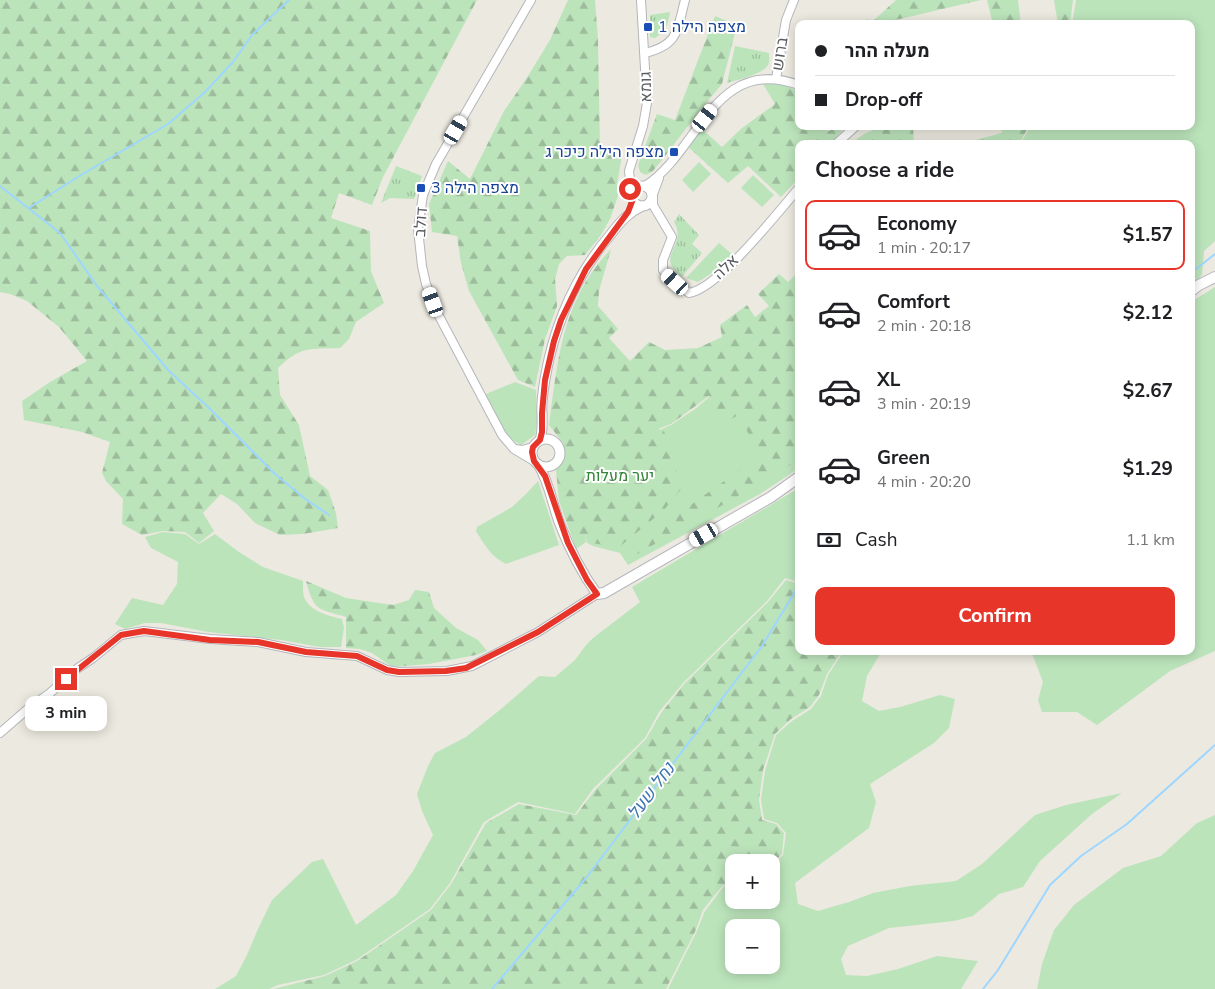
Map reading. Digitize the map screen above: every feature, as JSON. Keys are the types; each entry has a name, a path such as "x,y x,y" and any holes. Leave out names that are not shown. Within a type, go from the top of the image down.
{"main road":[{"path":"1195,288 1215,277"},
{"path":"597,594 604,592 771,497 795,480"}],"street":[{"name":"דולב","path":"531,0 436,164 423,195 418,229 424,275 438,316 502,435 514,449 536,463"},
{"name":"גומא","path":"628,170 646,114 645,53 641,0"},
{"path":"645,53 665,47 671,41 676,31 685,0"},
{"name":"ברוש","path":"776,79 786,20 794,0"},
{"path":"0,733 121,635 144,631 210,640 258,642 306,652 357,656 387,670 399,672 446,671 472,666 538,632 597,594 584,575 568,543 548,485 532,452 542,432 545,380 561,320 586,269 605,240 621,222 632,212 644,206 653,196 656,182 661,174 723,97 746,84 765,79 776,79 795,85"},
{"path":"840,140 852,130"},
{"path":"628,170 631,179 651,190 653,196"},
{"path":"628,170 633,198 635,202 644,206"},
{"path":"621,222 628,212 635,189 661,174"},
{"name":"אלה","path":"653,196 653,205 672,237 663,260 663,270 684,290 694,293 701,290 736,259 757,238 795,193"},
{"name":"אלה","path":"644,206 661,219"},
{"path":"542,421 559,448 560,454 552,470 548,485"},
{"path":"514,449 522,450 544,439 553,441"},
{"path":"536,463 546,467 556,463"}],"green space":[{"path":"0,0 477,0 383,177 372,205 339,193 331,218 370,231 371,271 384,303 356,322 349,339 340,348 306,350 293,356 278,368 280,395 299,425 310,476 328,490 336,513 338,528 303,534 280,535 255,523 237,504 221,494 203,513 214,531 199,543 185,532 163,531 142,535 122,524 123,499 106,481 102,473 110,442 82,432 24,420 22,401 50,382 87,361 59,327 27,301 0,292"},
{"path":"568,0 595,0 598,40 600,149 622,155 617,185 619,193 610,219 601,235 585,255 567,256 559,264 555,279 557,306 545,339 535,387 518,380 469,291 461,263 457,236 432,232 429,204 448,161 470,179 504,111 550,40"},
{"path":"896,0 981,0 896,20 874,20"},
{"path":"987,0 1018,0 1020,20 992,20"},
{"path":"1054,0 1073,0 1070,20 1057,20"},
{"path":"1076,0 1215,0 1215,241 1204,251 1202,275 1195,282 1195,140 1022,140 1029,130 1195,130 1195,20 1073,20"},
{"path":"670,12 664,30 655,38 650,37 650,15"},
{"path":"715,16 737,25 722,84 652,172 646,175 640,172 638,165 657,114 675,120"},
{"path":"735,46 769,53 768,65 756,74 727,83"},
{"path":"763,84 782,85 795,90 795,130 842,130 834,140 795,140 795,182 781,197 748,166 728,183 687,146 702,129 722,147 742,128 775,104"},
{"path":"873,130 913,130 914,140 856,140"},
{"path":"1001,130 1027,130 1021,140 975,140 1002,133"},
{"path":"699,162 711,174 693,192 682,180"},
{"path":"396,166 422,176 414,199 390,198 381,203"},
{"path":"753,175 774,195 762,207 741,188"},
{"path":"679,214 699,235 692,244 702,253 682,277 673,268 670,260 677,240 677,229 674,222"},
{"path":"719,243 733,255 698,282 686,278"},
{"name":"יער מעלות","path":"611,249 599,291 598,306 618,329 609,338 630,361 649,342 665,350 698,348 722,337 720,325 747,305 755,317 769,306 758,294 779,274 788,282 795,275 795,462 627,560 670,511 692,504 758,457 740,414 726,422 709,396 671,424 658,429 664,431 682,488 664,510 618,548 588,542 585,534 586,542 576,549 559,501 556,470 563,443 549,425 565,331 572,309 595,268"},
{"path":"1215,287 1215,651 1170,671 1097,725 1077,712 1042,712 1038,700 1043,682 1033,655 1195,655 1195,300"},
{"name":"יער מעלות","path":"795,321 795,471 760,494 628,565 620,553 587,543 577,500 648,435 671,425 695,409 762,353"},
{"path":"515,382 536,390 537,423 535,435 521,445 514,441 504,430 486,394"},
{"path":"538,481 559,545 506,564 488,550 476,531 477,527 512,507"},
{"path":"795,490 795,581 785,578 767,601 684,682 659,712 645,738 593,789 575,814 518,802 484,822 450,883 430,909 356,960 324,975 278,985 269,989 215,989 236,976 272,900 312,862 323,859 356,925 396,895 413,871 433,835 422,811 417,794 435,753 466,737 539,676 555,677 575,660 593,638 640,602 632,587"},
{"path":"163,532 185,534 199,544 215,534 263,567 303,581 304,597 310,606 320,612 342,619 344,628 341,647 320,647 281,640 208,632 161,623 145,623 125,629 115,624 132,598 163,605 177,584 178,562 151,548 145,537"},
{"path":"786,580 795,583 795,655 839,655 827,674 819,695 810,707 791,719 775,734 763,770 759,800 762,820 776,824 784,833 782,854 780,856 780,854 725,854 725,885 722,886 703,910 695,932 666,989 273,989 325,976 357,961 431,910 451,884 486,823 519,804 576,815 595,790 646,739 661,713 685,683 768,602"},
{"path":"306,581 346,598 393,605 409,600 415,590 429,592 434,608 456,628 478,640 487,651 429,664 392,667 372,653 360,649 346,648 346,617 319,608 312,599"},
{"path":"841,655 879,655 867,676 862,701 879,711 940,695 955,699 949,728 934,743 870,784 876,802 869,828 795,883 798,904 818,911 873,893 910,886 956,881 982,864 1035,815 1066,805 1122,793 1092,814 1040,861 1023,887 999,894 973,916 954,921 889,928 848,946 841,959 846,975 867,976 898,969 937,956 978,961 961,989 668,989 705,911 723,887 725,886 725,909 780,909 780,858 783,855 786,833 777,823 764,819 761,800 765,771 776,735 792,721 811,709 821,696 828,675"},
{"path":"1215,815 1215,989 1037,989 1042,964 1054,930 1074,905 1123,868 1161,856 1197,823"}],"waterway":[{"path":"29,208 168,124 205,92 233,62 252,35 289,0"},
{"path":"0,186 60,233 97,286 169,371 275,474 304,498 329,515"},
{"name":"נחל שעל","path":"1195,270 1215,254"},
{"name":"נחל שעל","path":"492,989 586,878 762,646 795,592"},
{"path":"983,989 998,970 1050,885 1081,856 1127,824 1215,745"}],"place":[{"name":"מצפה הילה 1","path":"648,27"},
{"name":"מצפה הילה כיכר ג","path":"674,152"},
{"name":"מצפה הילה 3","path":"421,188"}],"route":[{"path":"66,679 121,635 144,631 210,640 258,642 306,652 357,656 387,670 399,672 446,671 466,668 538,632 597,594 575,559 557,515 545,476 532,458 532,452 533,447 540,440 542,432 542,397 549,360 561,320 567,304 586,269 605,240 628,212 633,199 630,189"}]}
